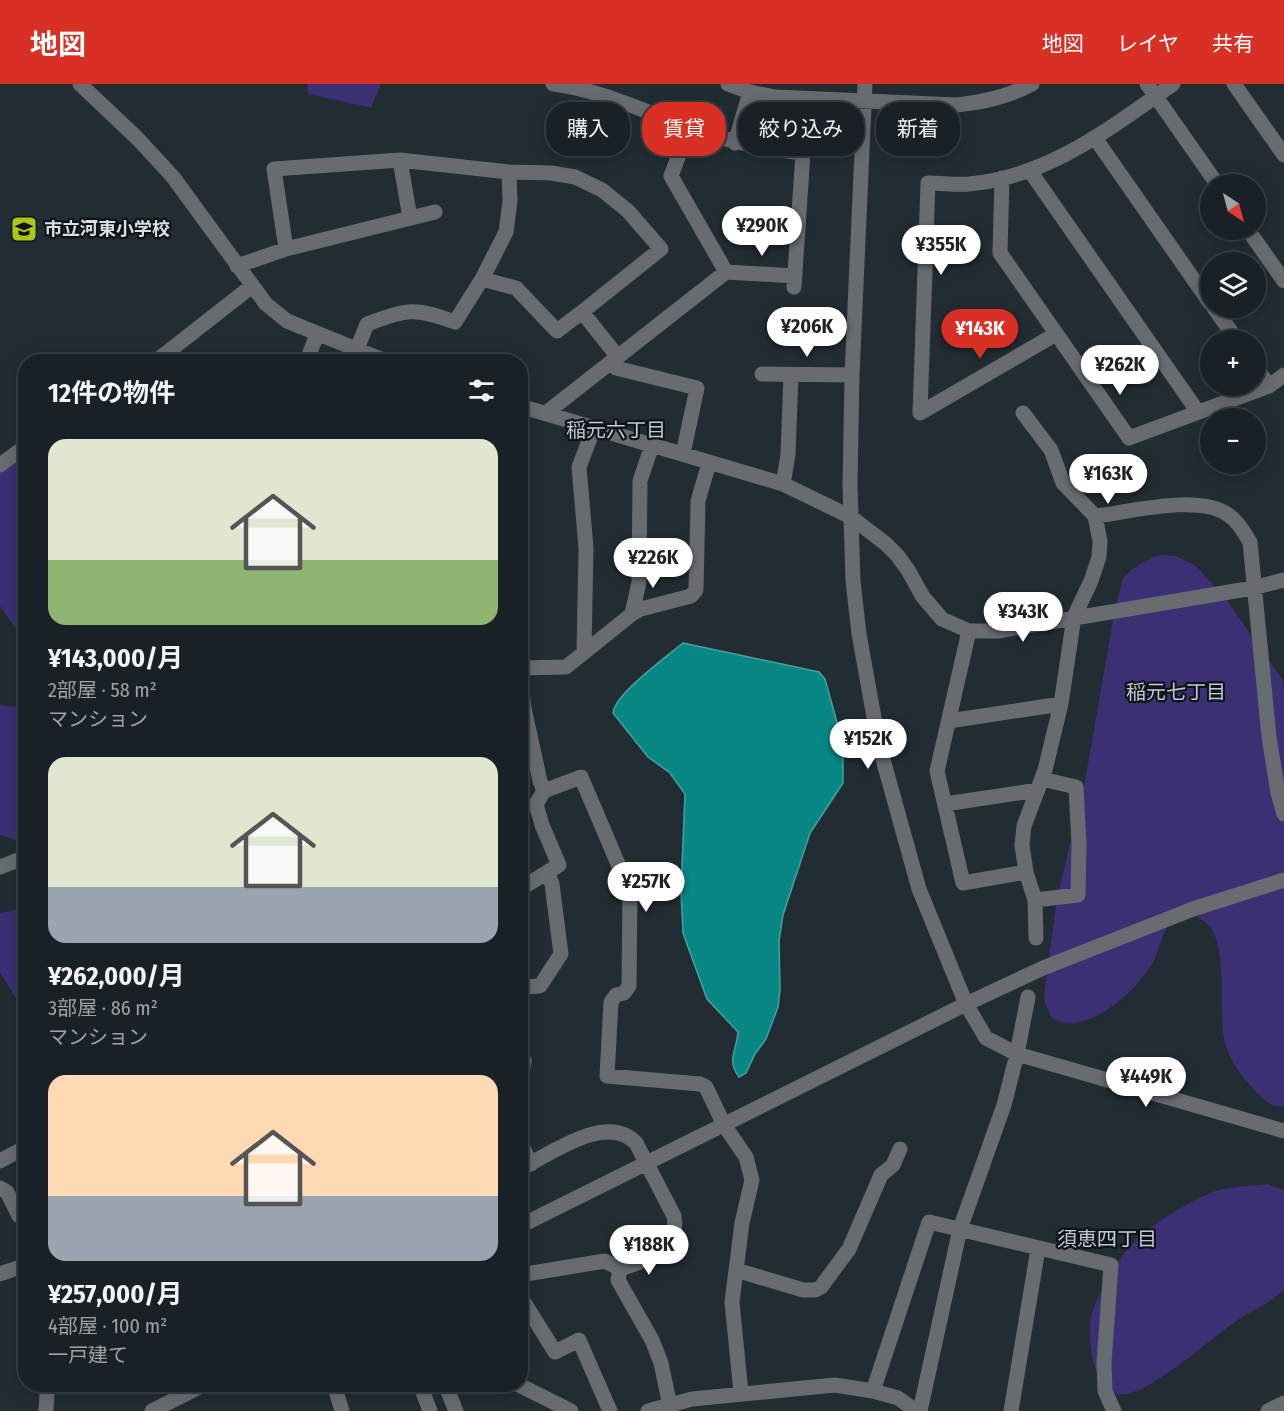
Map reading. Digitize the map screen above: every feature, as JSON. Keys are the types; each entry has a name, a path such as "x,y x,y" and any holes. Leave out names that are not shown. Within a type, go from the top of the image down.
{"street":[{"path":"80,84 156,157 189,198 266,304 287,321 369,354"},
{"path":"553,84 576,87 642,109"},
{"path":"728,84 750,92 775,97 957,105 986,101 1019,91 1032,84"},
{"path":"864,102 865,84"},
{"path":"1056,334 920,413 928,183 969,184 1030,171 1065,156 1095,138 1151,90 1173,84"},
{"path":"1234,84 1284,155"},
{"path":"1151,90 1210,174"},
{"path":"735,143 750,92"},
{"path":"1095,138 1200,289"},
{"path":"546,413 726,272 795,281 803,153 764,149 726,140"},
{"path":"678,156 670,176 726,272"},
{"path":"862,156 852,375 851,517 859,634 879,744 919,889 966,1004 986,1038 1017,1054 1284,1131"},
{"path":"286,249 274,169 400,160 575,177 602,190 628,211 661,249 557,331 516,288 482,279"},
{"path":"400,160 410,218"},
{"path":"357,349 367,324 398,313 425,311 455,322 482,279 507,232 510,201 509,171"},
{"path":"1030,171 1198,412"},
{"path":"1002,178 1000,253 1129,438 1269,386 1284,375"},
{"path":"237,266 286,249 435,212"},
{"path":"1255,240 1284,281"},
{"path":"165,354 252,286"},
{"path":"582,312 615,360 616,368 697,388 683,454"},
{"path":"309,354 317,334"},
{"path":"762,374 852,375"},
{"path":"783,484 788,455 791,375"},
{"path":"1266,382 1269,386"},
{"path":"528,408 783,484 851,517 897,555 923,597 942,619 969,631 997,631 1253,588 1284,580"},
{"path":"1023,413 1051,450 1063,483 1095,516 1100,541 1099,557 1074,617 1061,704 1040,784 1024,826 1022,845 1026,872 1035,900 1036,938"},
{"path":"584,651 586,548 579,467 594,428"},
{"path":"632,614 639,582 640,481 652,445"},
{"path":"0,465 18,452"},
{"path":"528,668 566,667 632,614 641,609 691,596 696,590 698,501 709,463"},
{"path":"1095,516 1183,504 1203,505 1225,513 1240,525 1250,542 1269,737 1278,794 1284,814"},
{"path":"969,631 937,771 963,883 1026,872"},
{"path":"949,721 1061,704"},
{"path":"528,726 544,791"},
{"path":"528,885 559,865 536,804 544,791 581,777 630,892 629,986 624,993 616,995 611,1002 607,1076 700,1084 706,1087 724,1125 746,1157 752,1180 742,1223 732,1302 741,1393"},
{"path":"945,804 1040,784 1076,787 1079,844 1078,895 1035,900"},
{"path":"0,867 18,860"},
{"path":"528,987 540,986 561,954 552,884 548,873"},
{"path":"528,1222 1043,968 1193,909 1284,880"},
{"path":"648,1411 692,1399 836,1385 898,1398 918,1411 960,1229 1004,1105 1028,997"},
{"path":"528,1165 586,1136 602,1131 617,1131 629,1135 648,1163 674,1216 676,1227 672,1239 664,1250 620,1269"},
{"path":"736,1270 803,1290 815,1290 821,1287 849,1250 881,1175 893,1165 900,1149"},
{"path":"0,1161 18,1151"},
{"path":"0,1188 7,1192 18,1214"},
{"path":"873,1391 928,1222 1111,1264 1105,1391 1114,1411"},
{"path":"1011,1411 1038,1249"},
{"path":"528,1274 605,1261 620,1269"},
{"path":"0,1274 18,1268"},
{"path":"620,1269 618,1280 652,1340 661,1363 670,1406"},
{"path":"528,1309 555,1352 579,1340 610,1411"},
{"path":"528,1390 571,1411"},
{"path":"46,1411 47,1392"},
{"path":"152,1411 189,1392"},
{"path":"336,1392 342,1411"},
{"path":"423,1392 430,1411"},
{"path":"448,1392 456,1411"},
{"path":"1268,1411 1284,1403"}],"shaded area":[{"path":"307,84 381,84 371,108 308,94"},
{"path":"18,458 18,632 0,606 0,472"},
{"path":"1176,556 1196,566 1226,599 1284,685 1284,1106 1280,1107 1266,1101 1251,1087 1229,1054 1222,1026 1222,975 1217,943 1212,930 1199,918 1185,915 1175,919 1166,930 1155,958 1145,974 1126,995 1103,1013 1077,1023 1065,1023 1052,1018 1045,1003 1044,994 1057,899 1085,781 1115,609 1123,578 1152,557"},
{"path":"683,643 819,672 825,679 843,744 843,783 810,833 783,915 779,941 778,1007 766,1039 755,1054 746,1073 739,1077 733,1065 738,1032 707,999 683,933 681,891 685,794 670,773 648,757 613,713 622,696 631,686"},
{"path":"0,705 18,707 18,841 0,835"},
{"path":"18,910 18,1001 0,973 0,913"},
{"path":"1268,1184 1284,1190 1284,1290 1235,1322 1159,1379 1129,1394 1112,1392 1100,1379 1093,1362 1090,1321 1103,1289 1128,1248 1141,1235 1199,1198 1225,1189"}],"place":[{"name":"市立河東小学校","path":"24,229"}],"district":[{"name":"稲元六丁目","path":"616,430"},
{"name":"稲元七丁目","path":"1176,692"},
{"name":"須恵四丁目","path":"1107,1239"}]}
